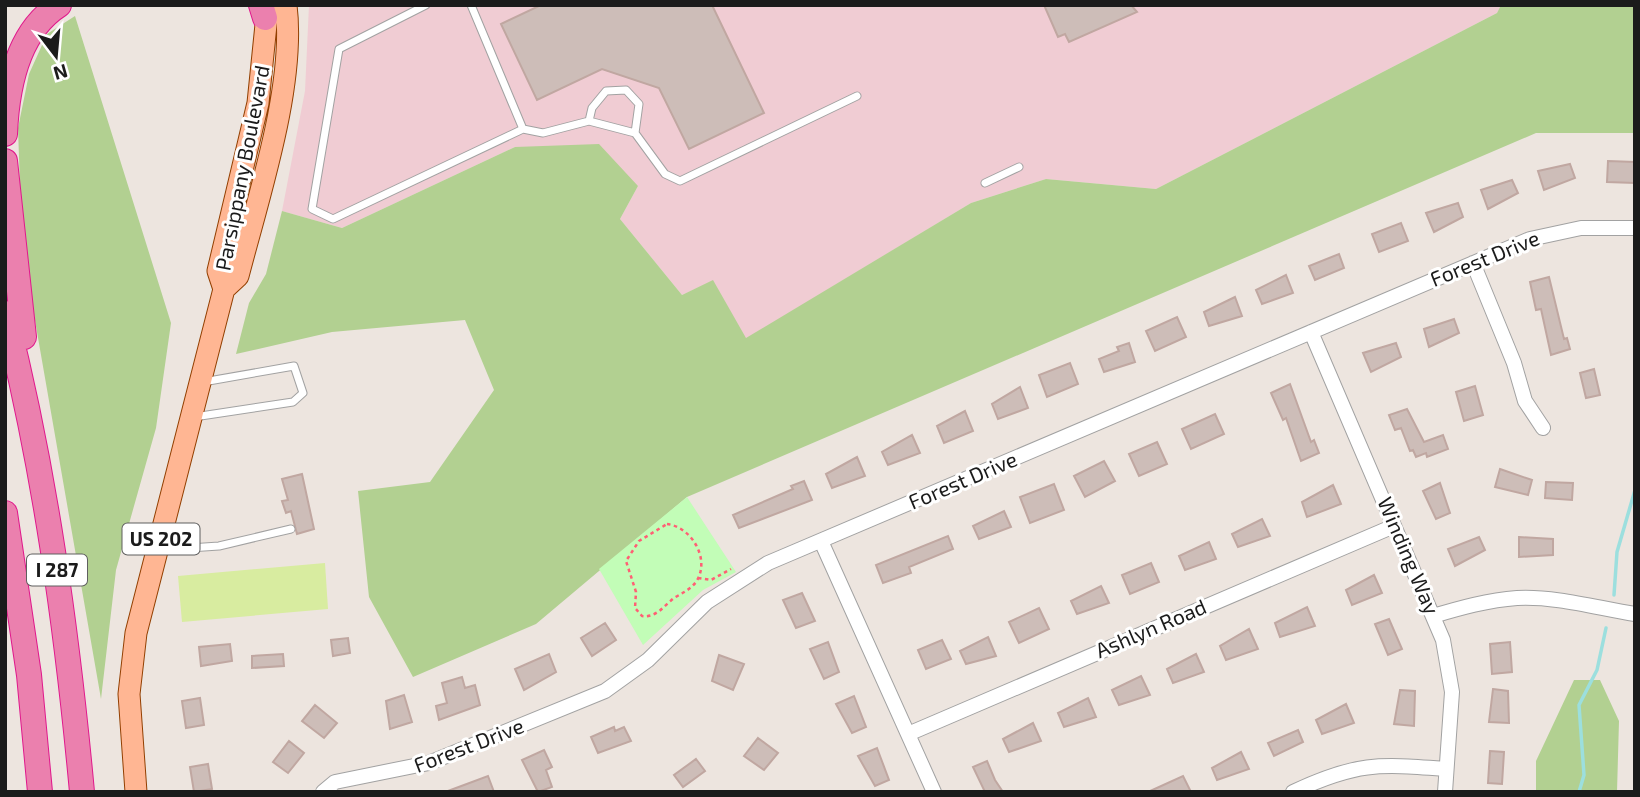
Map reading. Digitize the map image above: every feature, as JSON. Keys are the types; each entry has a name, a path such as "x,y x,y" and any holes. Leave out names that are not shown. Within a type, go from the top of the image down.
{"highway":[{"path":"5,134 11,86 20,55 34,29 60,5"},
{"path":"5,161 11,241 44,494"},
{"name":"I 287","path":"5,313 44,494 62,611 82,792"},
{"name":"I 287","path":"5,513 27,663 40,792"}],"main road":[{"name":"Parsippany Boulevard","path":"136,792 129,728 131,668 190,418 224,289 218,271 258,103 270,8"}],"street":[{"name":"Forest Drive","path":"323,792 335,782 429,763 605,691 638,668 682,624 737,581 821,541 1473,262 1555,232 1597,227 1635,228"},
{"path":"1473,262 1514,363 1525,401 1544,428"},
{"name":"Winding Way","path":"1311,332 1433,616 1449,665 1452,692 1445,792"},
{"name":"Ashlyn Road","path":"908,734 1394,526"},
{"path":"821,541 934,792"},
{"path":"1433,616 1493,601 1519,598 1545,599 1635,614"},
{"path":"1293,792 1343,770 1367,765 1446,769"}],"lane":[{"path":"426,5 339,49 312,209 333,219 523,129 544,133 589,121 635,133 665,174 680,181 857,96"},
{"path":"471,5 523,129"},
{"path":"589,121 592,108 606,91 626,89 639,104 635,133"},
{"path":"985,183 1019,167"},
{"path":"190,418 293,402 303,393 294,366 199,382"},
{"path":"158,550 219,546 291,529"}],"path":[{"path":"667,524 675,525 686,531 695,544 701,563 698,578 691,587 656,613 642,617 635,608 636,592 626,561 639,541 667,524"},
{"path":"698,578 711,580 732,569"}],"shaded area":[{"path":"309,5 1501,5 1497,13 1156,189 1046,179 971,203 746,339 713,281 682,295 620,219 638,186 515,147 342,228 282,211 305,91"}],"green space":[{"path":"1501,5 1635,5 1635,133 1536,133 687,497 536,624 413,677 369,597 358,491 430,482 494,390 465,320 332,332 236,354 249,303 266,274 282,211 342,228 515,147 599,144 638,186 620,219 682,295 713,280 746,338 971,203 1046,179 1156,189 1497,13"},
{"path":"75,16 171,323 156,428 116,570 101,699 22,246 18,128 29,74 47,34"},
{"path":"687,497 736,572 703,590 643,645 599,569"},
{"path":"325,563 328,609 182,622 178,576"},
{"path":"1574,680 1600,680 1619,721 1617,792 1536,792 1536,761"}],"building":[{"path":"541,5 712,5 764,113 689,149 659,88 602,69 537,100 501,24"},
{"path":"1044,5 1131,5 1137,12 1069,42 1065,34 1058,37"},
{"path":"1608,161 1635,162 1635,183 1607,182"},
{"path":"1570,164 1575,178 1544,190 1538,171"},
{"path":"1512,180 1518,193 1488,209 1481,190"},
{"path":"1458,203 1463,217 1434,232 1426,213"},
{"path":"1401,223 1408,241 1379,252 1372,234"},
{"path":"1339,254 1344,268 1315,280 1309,266"},
{"path":"1286,275 1293,293 1262,304 1256,290"},
{"path":"1549,277 1564,339 1567,338 1570,349 1551,355 1541,309 1536,310 1530,282"},
{"path":"1235,297 1242,316 1209,326 1204,312"},
{"path":"1177,317 1186,337 1155,351 1146,331"},
{"path":"1454,319 1459,333 1429,347 1424,329"},
{"path":"1129,343 1135,362 1104,372 1099,359 1119,351 1117,347"},
{"path":"1396,343 1401,357 1371,372 1363,353"},
{"path":"1070,363 1078,384 1047,397 1039,375"},
{"path":"1594,369 1600,395 1586,398 1580,373"},
{"path":"1290,384 1311,442 1314,440 1319,453 1301,461 1286,418 1283,420 1271,393"},
{"path":"1475,386 1483,415 1464,421 1456,392"},
{"path":"1020,387 1028,408 998,419 992,404"},
{"path":"1407,409 1424,442 1443,435 1448,449 1427,457 1426,453 1416,457 1413,450 1410,451 1401,428 1395,430 1389,415"},
{"path":"965,411 973,431 944,443 937,426"},
{"path":"1215,414 1224,434 1191,449 1182,429"},
{"path":"912,435 920,453 888,465 882,452"},
{"path":"1157,442 1167,464 1139,476 1129,454"},
{"path":"857,457 865,476 832,488 826,474"},
{"path":"1104,461 1115,481 1085,497 1074,476"},
{"path":"1500,469 1532,480 1528,495 1495,487"},
{"path":"302,474 314,529 297,534 291,511 286,513 282,501 288,500 282,479"},
{"path":"804,481 812,500 739,528 733,515 793,489 791,486"},
{"path":"1546,482 1573,483 1572,500 1545,498"},
{"path":"1440,483 1450,513 1436,519 1423,491"},
{"path":"1054,484 1064,510 1030,523 1020,497"},
{"path":"1333,485 1341,504 1307,517 1302,502"},
{"path":"1004,511 1011,527 979,539 973,526"},
{"path":"1262,519 1270,536 1238,547 1232,534"},
{"path":"948,536 953,549 909,567 911,573 883,583 876,565"},
{"path":"1479,537 1485,550 1455,566 1448,549"},
{"path":"1519,537 1553,539 1553,555 1519,557"},
{"path":"1209,542 1216,559 1185,570 1179,556"},
{"path":"1151,563 1159,582 1130,594 1122,575"},
{"path":"1374,575 1382,593 1352,605 1346,590"},
{"path":"1101,586 1109,603 1077,614 1071,601"},
{"path":"802,593 815,621 796,628 783,600"},
{"path":"1307,607 1315,626 1280,637 1275,623"},
{"path":"1039,608 1049,629 1019,643 1009,622"},
{"path":"1389,619 1402,649 1388,655 1375,624"},
{"path":"605,623 616,640 592,656 581,638"},
{"path":"1249,629 1258,649 1226,660 1220,646"},
{"path":"988,637 996,656 966,664 960,651"},
{"path":"348,638 350,653 333,656 331,640"},
{"path":"942,640 951,659 926,669 918,650"},
{"path":"828,642 839,672 824,679 810,649"},
{"path":"1510,642 1512,672 1492,674 1490,644"},
{"path":"230,644 232,661 201,666 199,647"},
{"path":"283,654 284,666 252,668 252,656"},
{"path":"549,654 556,672 524,690 515,669"},
{"path":"1196,654 1204,672 1173,683 1167,669"},
{"path":"719,655 744,664 733,690 712,681"},
{"path":"1141,676 1150,695 1119,705 1112,690"},
{"path":"462,677 465,688 475,685 480,705 439,720 436,706 447,703 442,683"},
{"path":"1493,689 1508,691 1509,723 1489,722"},
{"path":"1400,690 1415,691 1414,726 1394,724"},
{"path":"404,695 412,722 390,729 386,701"},
{"path":"854,696 866,727 852,733 836,704"},
{"path":"200,698 204,725 186,728 182,701"},
{"path":"1088,698 1096,717 1064,727 1058,713"},
{"path":"1346,704 1354,723 1322,734 1316,720"},
{"path":"315,705 337,723 324,738 302,721"},
{"path":"1033,723 1041,741 1009,752 1003,739"},
{"path":"614,727 615,731 624,727 631,741 598,753 591,737"},
{"path":"1298,730 1303,742 1274,756 1268,743"},
{"path":"758,738 778,753 764,770 744,756"},
{"path":"289,741 304,753 288,773 273,762"},
{"path":"877,748 889,780 875,786 858,756"},
{"path":"544,750 552,767 546,770 552,787 538,792 522,760"},
{"path":"1490,751 1504,752 1502,784 1488,783"},
{"path":"1241,752 1249,769 1217,780 1212,768"},
{"path":"696,759 705,771 683,787 674,775"},
{"path":"987,761 1003,792 985,792 973,767"},
{"path":"208,764 212,789 194,792 190,767"},
{"path":"488,776 494,792 448,791"},
{"path":"1183,776 1191,792 1148,792"}],"waterway":[{"path":"1614,595 1617,552 1635,490"},
{"path":"1579,792 1584,775 1579,705 1597,670 1606,628"}]}
